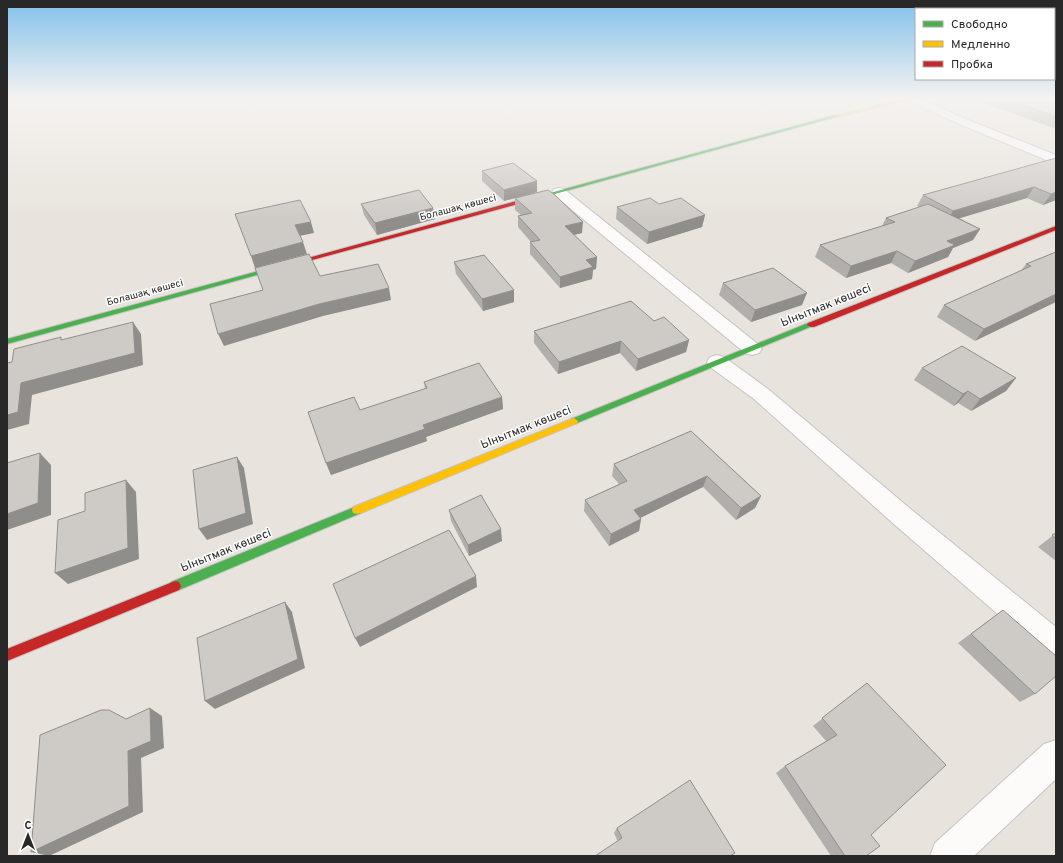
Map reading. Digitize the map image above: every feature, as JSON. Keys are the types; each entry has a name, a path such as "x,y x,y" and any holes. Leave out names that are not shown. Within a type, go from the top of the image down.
{"street":[{"name":"Болашақ көшесі","path":"7,342 755,138"},
{"path":"1003,138 1056,160"},
{"path":"559,192 752,349"},
{"name":"Ынытмак көшесі","path":"7,655 717,362 1056,228"},
{"path":"717,362 761,394 904,518 1056,646"},
{"path":"948,856 1056,756"}],"building":[{"path":"1056,158 1056,192 1051,194 1034,187 953,211 923,195"},
{"path":"513,163 537,181 504,190 482,171"},
{"path":"419,190 433,208 375,223 361,204"},
{"path":"548,190 583,222 565,226 597,257 586,260 593,267 560,277 530,242 540,240 518,216 532,213 515,198"},
{"path":"650,198 659,204 681,198 705,215 649,232 617,207"},
{"path":"300,200 311,222 295,225 303,242 251,256 235,214"},
{"path":"928,204 980,229 947,241 955,245 915,261 897,251 851,266 820,245 895,222 886,218"},
{"path":"1056,252 1056,294 984,329 944,305 1031,266 1026,264"},
{"path":"309,254 320,276 378,264 389,288 319,304 218,334 210,304 263,290 255,268"},
{"path":"484,255 514,290 482,299 454,262"},
{"path":"773,268 807,293 755,310 723,283"},
{"path":"631,301 654,321 664,317 689,340 638,359 621,341 559,362 534,331"},
{"path":"133,322 135,353 21,383 18,412 7,415 7,363 12,362 14,349 61,337 61,340"},
{"path":"962,346 1016,378 980,399 968,391 963,394 922,368"},
{"path":"479,363 502,397 423,425 425,429 326,463 308,412 354,397 360,410 427,388 424,382"},
{"path":"691,431 761,496 741,508 707,476 634,510 641,519 611,534 585,500 627,481 614,464"},
{"path":"40,453 38,503 7,514 7,463"},
{"path":"237,457 246,513 199,529 193,470"},
{"path":"126,480 128,548 55,573 58,520 85,511 85,493"},
{"path":"481,495 501,529 468,545 449,510"},
{"path":"449,530 476,576 355,638 333,584"},
{"path":"1056,533 1056,539 1052,535"},
{"path":"285,602 298,659 205,701 197,638"},
{"path":"1003,610 1056,656 1056,676 1035,694 971,634"},
{"path":"867,683 946,765 871,835 880,846 866,856 845,856 785,766 837,735 822,718"},
{"path":"150,708 151,741 128,751 129,806 31,852 40,735 101,710 109,710 126,719"},
{"path":"690,780 735,853 730,856 595,856 622,838 617,828"}],"traffic: fast":[{"path":"520,202 755,138"},
{"path":"7,342 266,271"},
{"path":"574,421 811,325"},
{"path":"175,586 357,510"}],"traffic: slow":[{"path":"357,510 574,421"}],"traffic: jam":[{"path":"266,271 520,202"},
{"path":"811,325 1056,228"},
{"path":"7,655 175,586"}]}
